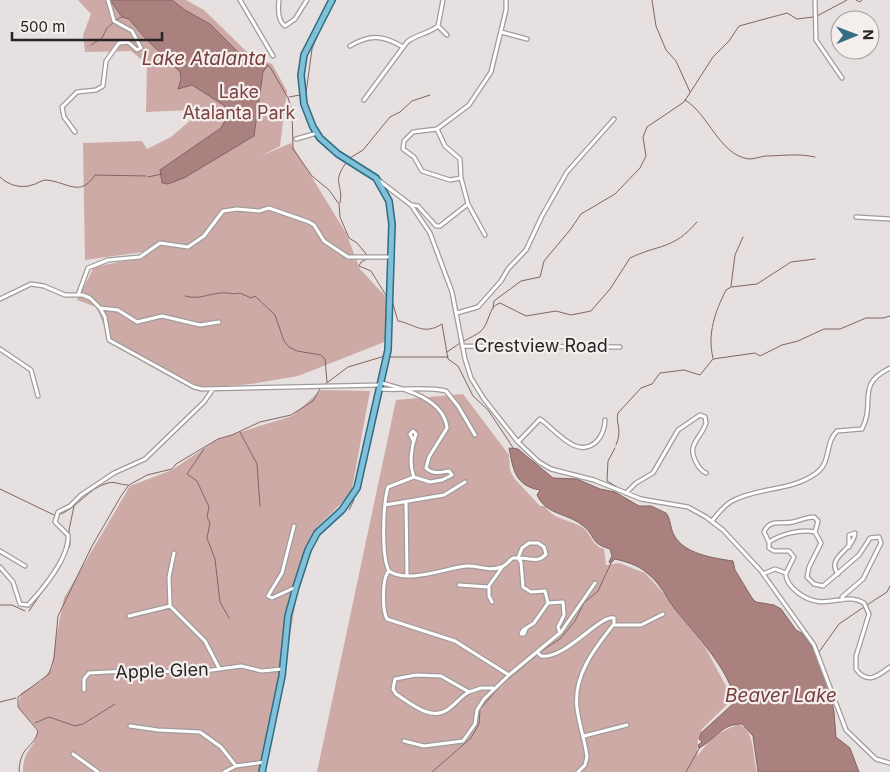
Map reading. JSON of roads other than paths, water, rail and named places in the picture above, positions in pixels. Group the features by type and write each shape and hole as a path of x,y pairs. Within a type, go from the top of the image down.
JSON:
{"main road":[{"path":"262,772 283,669 286,627 296,587 308,550 316,533 342,510 358,488 388,350 392,224 390,202 376,178 338,154 317,134 304,104 301,75 309,42 332,0"}],"street":[{"path":"75,132 64,117 62,107 77,92 96,90 103,86 106,61 119,43 128,42 137,50 141,48 132,31 114,21 108,0"},
{"path":"240,0 273,56"},
{"path":"279,0 281,22 285,26 295,19 307,0"},
{"path":"364,100 403,47 413,37 430,32 438,26 443,0"},
{"path":"461,178 450,180 422,171 414,157 403,149 404,141 413,132 437,129 463,111 473,100 491,72 501,32 506,0"},
{"path":"815,0 816,40 842,78"},
{"path":"438,26 447,35"},
{"path":"501,32 527,39"},
{"path":"350,46 362,38 376,36 393,41 403,47"},
{"path":"457,313 478,307 501,281 508,269 526,250 567,172 614,119"},
{"path":"437,129 445,146 460,159 461,178 468,204 485,235"},
{"path":"296,139 317,134"},
{"path":"376,178 411,205 430,233 442,262 457,313 462,346 475,385 518,442 539,462 551,469 594,480 641,499 688,507 712,520 733,540 763,574 814,645 846,730 876,760 890,763"},
{"path":"411,205 418,206 436,226 440,226 468,204"},
{"path":"78,295 88,268 108,260 140,257 160,244 188,247 204,236 220,214 230,209 252,212 272,209 302,218 314,225 328,245 348,257 391,257"},
{"path":"856,217 890,218"},
{"path":"0,299 31,284 44,286 65,295 78,295 90,298 100,308 105,317 109,340 194,387 213,389 323,385 395,385 431,402 443,414 446,421 444,435 429,457 426,468 436,473 450,471 452,475 442,480 430,482 414,477 388,487 384,527 386,562 389,571 395,574 407,575 440,573 468,566 488,569 504,566"},
{"path":"100,308 118,310 138,322 162,316 200,325 219,322"},
{"name":"Crestview Road","path":"462,346 620,346"},
{"path":"0,349 31,370 38,396"},
{"path":"712,520 734,500 777,490 817,473 827,461 830,440 837,431 862,429 868,410 867,390 869,384 874,377 890,368"},
{"path":"401,389 409,388 446,392 458,406 476,435"},
{"path":"0,567 13,582 20,604 28,605 54,572 66,550 68,535 56,526 57,514 114,473 144,460 204,402 213,389"},
{"path":"626,493 657,468 678,430 700,415 705,417 706,423 695,441 693,453 699,467 706,473"},
{"path":"518,442 540,419 571,444 581,447 597,441 605,420"},
{"path":"409,479 413,440"},
{"path":"411,469 414,477"},
{"path":"385,505 444,495 466,482"},
{"path":"406,502 407,575"},
{"path":"842,600 842,597 867,572 881,543 879,537 870,538 859,555 823,586 814,584 808,577 809,567 821,543 815,532 818,521 814,517 769,524 764,532 769,542 768,548 771,550 789,551 794,557 786,573 788,583 793,589 805,599 824,603 860,600 868,609 868,620 856,656 856,669 860,674 864,678 874,678 890,667"},
{"path":"294,526 284,567 269,594 270,598 296,587"},
{"path":"769,542 797,532 815,532"},
{"path":"492,602 489,596 489,586 504,566 513,558 538,560 543,558 546,550 542,544 529,543 522,548 518,558"},
{"path":"838,574 835,570 835,561 849,547"},
{"path":"0,551 25,566"},
{"path":"174,553 169,576 170,606 205,641 219,668"},
{"path":"518,558 521,562 523,588 531,592 545,591 548,603 538,618 526,629"},
{"path":"763,574 775,569 786,573"},
{"path":"389,571 386,574 384,594 384,614 387,619 454,641 509,675"},
{"path":"404,741 424,746 463,741 475,724 477,710 494,688 560,634 572,620 588,590 595,583"},
{"path":"459,585 489,586"},
{"path":"548,603 563,602 564,615 558,627 560,634"},
{"path":"129,616 170,606"},
{"path":"612,626 639,625 663,614"},
{"path":"537,652 545,657 569,647 611,617 615,621 586,663 579,682 577,703 581,732 584,736 586,761 578,772"},
{"name":"Apple Glen","path":"84,690 84,679 89,673 145,670 190,673 241,666 262,671 283,669"},
{"path":"469,692 451,681 434,676 399,676 393,684 396,694 418,708 433,713 444,711 469,692 481,688 494,688"},
{"path":"584,736 627,725"},
{"path":"130,726 158,730 200,732 221,747 236,766"},
{"path":"73,754 98,772"},
{"path":"224,772 236,766 264,762"}],"water":[{"name":"Lake Atalanta","path":"110,0 172,0 185,10 210,24 251,65 268,65 263,72 254,136 184,178 168,184 162,183 160,170 221,128 227,117 225,106 192,85 178,89 181,79 180,72 145,38 129,19 122,17"},
{"name":"Beaver Lake","path":"509,448 518,449 553,478 577,479 600,489 615,492 639,506 651,506 666,513 674,535 685,547 700,554 733,561 735,570 752,598 756,602 774,605 781,609 796,630 803,634 816,654 830,691 836,737 850,748 859,772 758,772 753,736 742,724 729,726 699,748 698,745 702,742 699,739 701,733 735,702 727,678 719,665 652,577 640,568 628,563 615,559 611,563 609,562 612,556 610,549 599,544 576,521 551,510 541,502 537,495 540,490 525,485 517,475"}],"waterway":[{"path":"328,12 336,0"},
{"path":"652,0 656,26 666,50 676,61 690,92"},
{"path":"817,16 847,0"},
{"path":"856,0 860,2 862,0"},
{"path":"493,308 494,301 521,281 540,277 544,261 581,214 615,194 640,168 646,156 643,137 647,127 684,102 713,57 729,41 739,26 787,13 797,19 813,17"},
{"path":"116,20 122,17"},
{"path":"91,45 102,38 107,28 113,23"},
{"path":"306,93 312,49 320,29"},
{"path":"267,65 288,98 292,110 293,149 312,176 329,190 339,204 340,217 349,238 357,243 367,255"},
{"path":"289,97 300,95"},
{"path":"350,158 363,150 390,117 400,112 412,101 430,95"},
{"path":"685,100 701,115 722,142 739,156 749,159 790,155 815,157"},
{"path":"340,203 339,175 346,163"},
{"path":"148,177 162,174"},
{"path":"0,177 11,184 19,186 28,186 46,180 79,187 84,186 95,175 146,176"},
{"path":"464,341 483,329 491,311 500,303 526,316 556,311 571,315 591,311 610,289 630,258 673,242 697,222"},
{"path":"731,286 735,255 743,237"},
{"path":"367,259 361,262 359,266 371,271 387,297"},
{"path":"713,358 711,349 713,323 726,290 731,287 757,284 791,262 815,259"},
{"path":"185,296 199,297 224,293 240,293 251,298 255,296 275,315 284,341 289,347 297,351 321,355 325,359 327,382"},
{"path":"392,301 398,321 424,329 430,329 442,324 448,359 458,366 473,396 488,410 514,449"},
{"path":"616,445 619,435 618,413 641,388 652,384 660,373 684,370 700,375 713,359 755,353 760,356 782,345 798,341 824,329 840,329 866,318 890,316"},
{"path":"447,352 460,343"},
{"path":"324,385 348,367 385,356"},
{"path":"389,357 448,357"},
{"path":"20,772 22,755 34,741 38,731 18,707 18,697 49,674 54,658 58,616 92,546 129,485 147,475 172,469 176,464 218,439 232,435 260,422 291,415 313,401 321,387"},
{"path":"240,432 257,464 260,506"},
{"path":"615,448 608,461 607,481 617,487"},
{"path":"204,449 187,474 197,481 209,507 207,517 210,523 207,538 215,559 220,602 229,618"},
{"path":"58,515 71,508 101,485 113,482 128,485"},
{"path":"0,489 54,515"},
{"path":"349,510 354,500"},
{"path":"59,568 70,545 69,530 74,506"},
{"path":"540,652 560,639 575,621 584,603 598,591 611,563"},
{"path":"867,605 887,592 890,586"},
{"path":"29,611 44,589"},
{"path":"0,605 12,605 25,611"},
{"path":"819,652 839,624 864,607"},
{"path":"482,707 501,685 537,655"},
{"path":"0,702 16,698"},
{"path":"35,723 49,717 75,726 83,724 115,704"},
{"path":"432,772 471,738 479,724 480,710"},
{"path":"686,772 700,747"}],"park label":[{"name":"Lake Atalanta Park","path":"239,102"}]}
